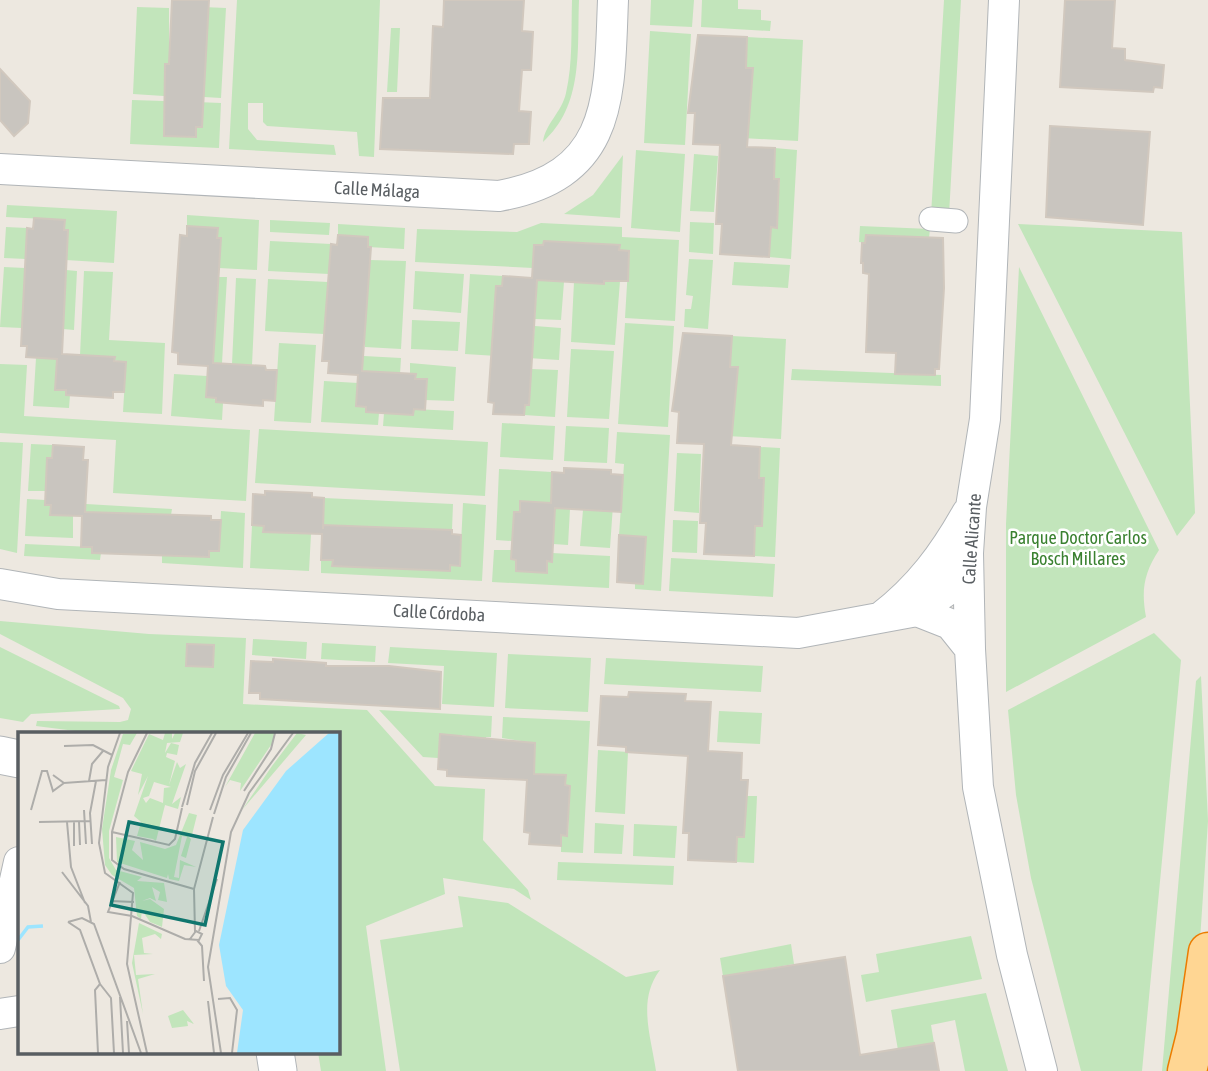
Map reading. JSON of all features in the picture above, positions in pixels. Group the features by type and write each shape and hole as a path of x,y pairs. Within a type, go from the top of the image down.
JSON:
{"highway":[{"path":"1187,1071 1196,1035 1208,952"}],"street":[{"name":"Calle Málaga","path":"0,169 499,196 525,191 549,181 571,164 595,134 609,90 613,0"},
{"name":"Calle Alicante","path":"1004,0 985,419 971,507 962,593 970,649 978,787 1012,955 1042,1071"},
{"path":"931,219 956,221"},
{"name":"Calle Córdoba","path":"0,584 58,594 798,633 877,620 917,599 971,507"},
{"path":"962,593 947,578 939,578 917,599 950,624 970,649"},
{"path":"0,755 18,759"},
{"path":"0,948 18,867"},
{"path":"0,1014 18,1011"}],"green space":[{"path":"237,0 380,0 374,157 359,156 357,132 267,126 263,122 263,103 248,103 248,129 257,140 334,145 336,155 229,149"},
{"path":"572,0 579,0 576,76 566,111 543,142 566,93 571,58"},
{"path":"651,0 694,0 692,27 650,25"},
{"path":"702,0 738,0 738,9 761,10 761,20 771,21 770,31 701,27"},
{"path":"944,0 961,0 949,215 931,215"},
{"path":"137,7 169,8 169,64 165,64 164,96 133,94"},
{"path":"203,7 226,8 221,98 204,97"},
{"path":"391,28 400,28 397,92 387,92"},
{"path":"650,31 691,34 685,145 644,143"},
{"path":"747,37 803,40 798,141 742,138 744,116 749,116 746,79 752,79 753,69 746,68"},
{"path":"132,100 164,101 164,113 195,137 196,127 202,127 203,116 197,102 221,103 219,148 130,144"},
{"path":"775,148 797,150 791,259 769,257 771,227 777,227 778,217 773,216 774,190 779,190 780,179 774,179"},
{"path":"636,150 685,154 680,232 631,228"},
{"path":"694,154 718,156 714,212 690,211"},
{"path":"623,155 620,218 564,214 593,195"},
{"path":"7,205 117,211 114,263 66,260 64,220 6,217"},
{"path":"187,215 259,220 257,270 219,268 221,238 217,238 218,228 187,226"},
{"path":"270,220 330,223 329,235 270,232"},
{"path":"690,222 714,223 713,254 689,252"},
{"path":"541,223 622,227 622,237 679,240 675,321 625,318 629,251 619,250 619,245 593,249 593,243 569,242 568,248 556,247 556,241 544,241 543,245 534,245 533,268 415,262 417,229 517,232"},
{"path":"338,224 405,228 404,249 368,247 368,237 338,235"},
{"path":"1018,224 1182,232 1195,513 1177,536"},
{"path":"860,226 930,229 929,238 866,235 865,243 859,242"},
{"path":"6,227 27,228 26,259 4,258"},
{"path":"270,241 331,244 329,274 268,271"},
{"path":"689,259 713,260 708,329 684,327 685,309 691,309 693,296 686,295"},
{"path":"370,260 406,261 401,349 365,347 363,293 368,293"},
{"path":"734,262 790,265 788,288 732,285"},
{"path":"4,267 25,268 22,328 0,327"},
{"name":"Parque Doctor Carlos Bosch Millares","path":"1019,267 1159,550 1145,582 1146,617 1006,692 1006,524"},
{"path":"66,270 77,271 74,330 63,329"},
{"path":"84,271 113,272 109,340 165,343 162,414 123,412 126,362 80,355"},
{"path":"415,271 464,274 461,313 413,309"},
{"path":"470,274 503,276 502,286 496,286 493,332 497,356 465,354"},
{"path":"219,277 227,277 222,363 219,363 218,367 209,366 213,284 218,285"},
{"path":"236,278 256,279 252,365 232,364"},
{"path":"532,278 564,282 561,320 535,319 537,288"},
{"path":"268,279 328,282 324,334 265,331"},
{"path":"604,280 620,281 615,345 571,342 574,282 604,283"},
{"path":"412,320 460,322 458,351 411,349"},
{"path":"625,323 674,326 668,427 618,424"},
{"path":"535,326 561,328 559,360 528,358 529,334 534,335"},
{"path":"732,336 786,339 781,439 727,436 728,415 734,415 738,367 730,367"},
{"path":"279,343 316,345 311,423 274,421"},
{"path":"571,349 614,351 609,419 567,417"},
{"path":"364,356 401,358 400,374 358,375"},
{"path":"36,358 57,359 56,390 66,390 66,395 70,395 69,408 33,406"},
{"path":"410,363 456,367 454,401 425,400 427,379 415,379 415,375 410,374"},
{"path":"0,364 27,365 24,416 250,430 246,501 113,493 116,440 0,433"},
{"path":"531,369 558,370 555,417 524,415 525,405 529,405"},
{"path":"792,369 941,375 941,386 791,380"},
{"path":"174,374 207,376 216,403 223,403 222,420 171,416"},
{"path":"324,381 358,383 366,412 379,413 378,425 321,422"},
{"path":"414,409 454,411 453,430 383,426 384,413 412,415"},
{"path":"502,423 555,426 553,460 500,457"},
{"path":"566,426 609,428 607,463 564,461"},
{"path":"259,429 488,442 485,496 255,483"},
{"path":"617,432 670,435 661,591 635,589 635,584 643,584 646,538 619,535 624,464 615,463"},
{"path":"0,442 23,443 17,553 0,549"},
{"path":"31,444 53,445 46,491 28,491"},
{"path":"760,447 780,448 775,557 754,556 755,526 762,526 764,478 759,478"},
{"path":"677,453 701,454 699,513 674,511"},
{"path":"499,469 552,472 551,502 562,503 563,509 570,509 568,545 553,544 555,515 550,503 520,501 520,512 514,513 512,541 496,540"},
{"path":"324,498 453,504 452,530 323,529"},
{"path":"27,499 45,500 46,505 51,505 51,515 73,516 73,538 25,536"},
{"path":"463,503 486,505 482,581 321,573 321,560 333,560 333,566 450,571 450,565 460,565"},
{"path":"86,504 172,509 171,515 164,514 164,519 94,512 93,517 82,516 82,506"},
{"path":"613,505 610,548 580,546 583,510"},
{"path":"221,511 245,513 243,568 162,563 162,555 209,557 209,551 219,551"},
{"path":"673,520 698,521 697,553 672,552"},
{"path":"252,525 264,526 264,532 311,534 309,571 250,568"},
{"path":"25,544 92,547 92,553 101,553 100,560 24,556"},
{"path":"494,550 512,550 517,560 517,571 547,573 547,561 552,561 552,553 610,556 609,588 492,582"},
{"path":"671,558 775,564 773,597 669,591"},
{"path":"0,621 149,634 246,638 243,704 367,710 435,786 485,789 483,840 528,890 531,900 514,889 443,878 445,894 366,926 386,1071 321,1071 318,1054 340,1054 340,732 83,732 36,726 37,721 120,722 128,720 131,709 123,698 0,634"},
{"path":"1154,633 1181,660 1142,1071 1081,1071 1031,878 1016,795 1008,710"},
{"path":"253,639 307,642 306,659 252,655"},
{"path":"322,643 376,646 375,662 321,659"},
{"path":"0,647 119,706 120,709 31,714 23,722 0,718"},
{"path":"390,647 497,653 494,707 442,704 444,666 388,663"},
{"path":"508,654 591,658 588,712 505,708"},
{"path":"606,658 763,666 761,692 604,684"},
{"path":"1201,676 1208,821 1200,940 1178,1071 1162,1071 1196,681"},
{"path":"379,710 492,716 491,737 486,737 486,740 462,735 461,739 440,737 438,758 423,757"},
{"path":"719,711 762,713 760,744 717,742"},
{"path":"503,717 590,721 583,853 561,852 561,835 568,835 570,787 565,785 565,775 534,774 535,743 502,738"},
{"path":"598,750 628,752 625,814 595,812"},
{"path":"741,796 757,796 754,863 736,862 737,837 744,837 745,821 740,821"},
{"path":"595,823 624,825 622,854 594,853"},
{"path":"634,824 677,826 675,858 633,856"},
{"path":"558,862 674,866 673,885 557,880"},
{"path":"458,896 508,903 626,977 660,970 653,982 647,1006 656,1071 400,1071 380,940 463,927"},
{"path":"971,936 982,979 866,1002 861,975 879,972 876,954"},
{"path":"791,944 794,964 723,976 720,958"},
{"path":"986,993 1008,1071 965,1071 955,1020 931,1025 934,1043 898,1050 891,1010"}],"building":[{"path":"172,0 209,0 202,127 196,127 196,137 164,136 165,64 169,64"},
{"path":"444,0 524,0 522,31 533,32 531,70 522,70 519,111 531,112 529,144 514,144 513,154 380,149 383,98 430,98 433,26 443,27"},
{"path":"1065,0 1115,0 1112,48 1125,49 1125,60 1164,65 1162,88 1154,87 1153,92 1060,87"},
{"path":"698,35 747,37 746,68 753,68 747,147 775,148 774,179 779,179 777,228 771,227 769,257 720,254 722,224 716,224 720,145 693,144 695,113 688,113"},
{"path":"0,69 30,101 28,123 14,136 0,120"},
{"path":"1050,126 1150,132 1143,225 1046,217"},
{"path":"34,218 65,220 64,230 68,230 62,354 115,357 114,361 126,362 124,392 113,392 113,398 66,395 66,390 55,390 57,359 26,357 27,346 21,346 27,228 33,229"},
{"path":"187,226 218,228 217,238 221,238 213,363 265,366 266,370 277,370 275,401 263,400 263,406 216,402 216,398 206,397 208,366 178,364 178,353 172,352 180,235 187,236"},
{"path":"338,235 368,237 368,247 371,247 362,371 416,374 415,379 427,379 425,410 414,409 413,415 366,412 366,407 356,406 358,375 328,373 329,361 322,361 331,244 337,245"},
{"path":"866,235 943,238 944,288 939,369 935,369 935,375 895,374 896,353 866,352 869,274 863,273 861,263 862,243 865,243"},
{"path":"544,241 620,245 619,250 629,251 628,281 604,281 604,284 537,280 529,405 525,405 524,415 493,414 494,403 488,402 496,286 502,286 503,276 532,278 534,245 543,245"},
{"path":"683,333 732,336 730,367 738,367 731,445 760,447 759,478 764,478 762,526 755,526 754,556 704,554 706,523 700,523 704,444 677,443 679,412 672,411"},
{"path":"53,445 84,447 83,460 88,460 85,512 211,516 211,520 221,520 219,551 209,551 209,557 92,553 92,547 81,547 82,516 50,515 51,505 45,505 47,458 52,458"},
{"path":"564,468 611,470 611,474 623,475 621,512 555,508 552,562 547,561 547,573 516,571 516,560 511,559 514,512 520,512 520,501 551,503 552,472 564,473"},
{"path":"265,491 312,493 312,497 324,498 323,525 452,530 452,534 461,535 460,566 450,565 450,571 332,566 333,560 321,560 322,534 263,532 264,526 252,525 253,494 265,495"},
{"path":"619,535 646,537 643,584 617,582"},
{"path":"187,644 214,645 213,667 186,666"},
{"path":"273,659 326,663 326,666 389,666 441,672 440,709 260,699 260,693 249,693 251,661 273,662"},
{"path":"629,692 686,694 685,701 711,702 708,751 742,753 741,780 748,780 744,837 737,837 736,862 688,860 689,833 683,833 688,756 626,752 626,747 598,745 601,696 628,697"},
{"path":"440,734 535,743 534,774 566,775 565,785 570,786 567,836 561,835 561,846 529,844 530,833 524,832 527,780 447,776 447,770 438,769"},
{"path":"845,957 860,1055 934,1043 939,1071 738,1071 723,976"}]}
